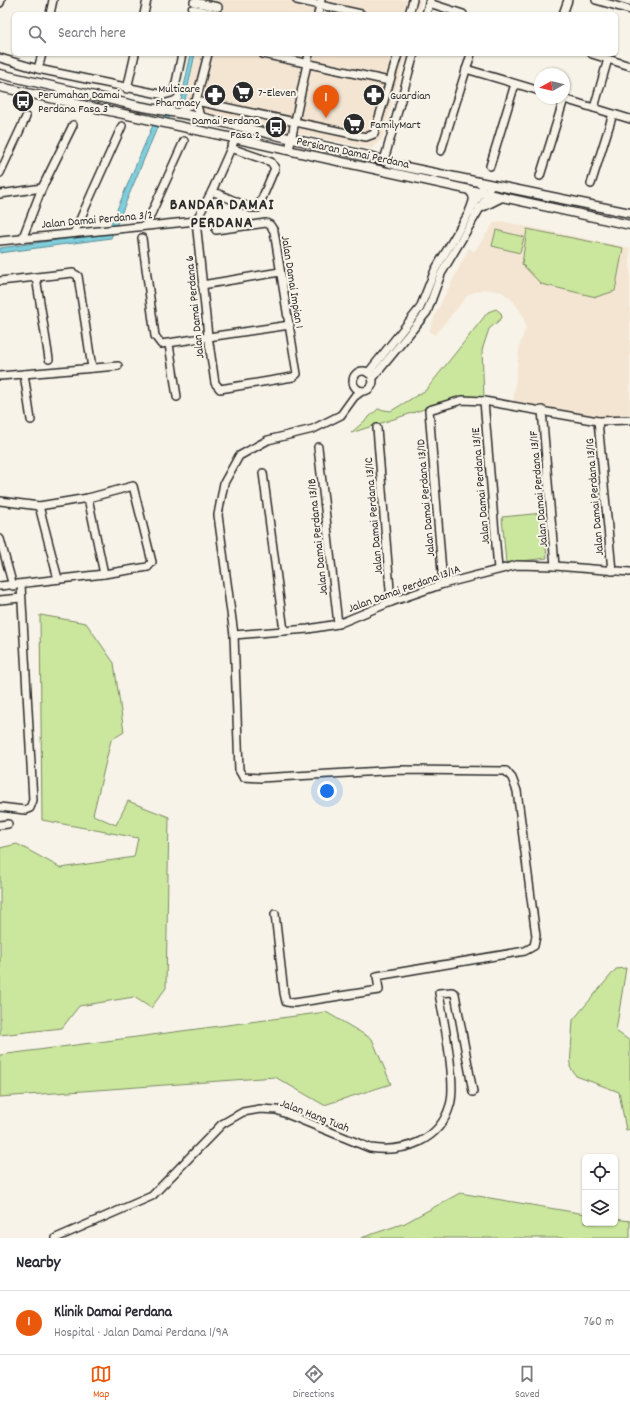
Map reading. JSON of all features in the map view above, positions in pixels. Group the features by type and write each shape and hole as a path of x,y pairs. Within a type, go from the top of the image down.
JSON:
{"main road":[{"name":"Persiaran Damai Perdana","path":"0,74 138,106 200,117 373,157 396,165 630,213"},
{"name":"Persiaran Damai Perdana","path":"0,88 630,225"},
{"name":"Persiaran Damai Perdana","path":"373,157 385,157 485,179 499,187"},
{"path":"469,190 474,194 470,211"},
{"path":"480,208 503,197"}],"street":[{"path":"50,12 53,0"},
{"path":"144,12 147,0"},
{"path":"297,0 320,2 354,12"},
{"path":"410,12 414,0"},
{"path":"564,12 568,0"},
{"path":"596,0 617,3 630,10"},
{"path":"318,12 320,2"},
{"path":"427,12 430,2 458,12"},
{"path":"197,7 217,9"},
{"path":"38,69 41,56"},
{"path":"127,89 135,56"},
{"path":"0,58 38,69 127,89 164,95 171,93 175,87 182,56"},
{"path":"200,117 196,101 207,56"},
{"path":"272,56 389,81"},
{"path":"289,150 309,56"},
{"path":"178,113 196,101 366,137 374,134 397,56"},
{"path":"385,157 413,56"},
{"path":"441,151 470,56"},
{"path":"598,56 630,66"},
{"path":"594,108 608,59"},
{"path":"466,69 534,89"},
{"path":"490,166 515,84"},
{"path":"570,100 630,119"},
{"path":"540,176 560,104"},
{"path":"591,184 613,114"},
{"path":"0,174 26,116"},
{"path":"23,237 42,188 73,125"},
{"path":"74,233 122,126"},
{"path":"196,221 212,191 235,139"},
{"path":"146,225 184,141"},
{"path":"212,191 250,208 258,208 275,168 271,162 231,148"},
{"path":"370,376 427,312 441,274 480,208 486,184"},
{"path":"0,194 42,188"},
{"path":"275,914 284,993 286,1002 294,1003 379,990 377,976 525,951 534,946 536,936 517,791 512,778 506,771 400,770 260,778 243,777 239,770 238,759 234,635 218,515 224,483 239,456 268,440 313,430 341,415 354,397 369,388 370,376 420,308 434,270 470,211 484,193"},
{"name":"Jalan Damai Perdana 3/2","path":"0,241 23,237 196,221"},
{"name":"Jalan Damai Perdana 6","path":"196,221 208,336 215,383 220,389"},
{"name":"Jalan Damai Impian 1","path":"216,230 266,223 274,230 298,374 293,377 220,389"},
{"path":"142,238 155,336 165,344 177,397"},
{"path":"202,285 280,272"},
{"path":"0,281 73,273 78,276 92,368"},
{"path":"36,277 49,359"},
{"path":"165,344 208,336 290,325"},
{"path":"0,376 118,366"},
{"path":"354,397 355,386 353,380 357,373 362,371 370,376"},
{"path":"24,374 31,420"},
{"path":"355,386 362,391"},
{"name":"Jalan Damai Perdana 13/1D","path":"443,584 429,410 462,400 484,401"},
{"path":"484,401 598,421 630,420"},
{"name":"Jalan Damai Perdana 13/1E","path":"484,401 498,569"},
{"name":"Jalan Damai Perdana 13/1F","path":"542,410 556,566"},
{"name":"Jalan Damai Perdana 13/1G","path":"598,421 612,571"},
{"name":"Jalan Damai Perdana 13/1C","path":"377,428 391,602"},
{"name":"Jalan Damai Perdana 13/1B","path":"318,447 338,624"},
{"path":"263,473 284,631"},
{"path":"0,501 39,506 88,498 133,486 151,558 150,565 104,574 21,585 0,586"},
{"path":"88,498 104,574"},
{"path":"39,506 58,579"},
{"path":"0,538 12,586"},
{"name":"Jalan Damai Perdana 13/1A","path":"234,635 284,631 338,624 391,602 443,584 517,565 556,566 630,572"},
{"path":"0,807 24,810 30,808 32,805 21,585"},
{"path":"0,600 21,598"},
{"name":"Jalan Hang Tuah","path":"56,1238 152,1196 222,1124 243,1112 260,1109 277,1110 370,1148 383,1150 403,1148 418,1144 434,1133 450,1105 452,1088 439,993 452,992 455,994 472,1092"}],"shaded area":[{"path":"207,0 421,0 418,12 204,12"},
{"path":"196,56 405,56 382,139 371,149 204,112 186,100"},
{"path":"501,221 630,248 630,418 602,419 513,402 520,344 526,328 523,315 513,301 502,292 484,289 469,294 435,335 429,331 437,311 469,248 474,252 494,223"}],"green space":[{"path":"527,229 623,248 615,291 596,297 541,284 522,264"},
{"path":"496,230 524,237 520,253 492,246"},
{"path":"496,309 501,313 502,318 489,329 482,350 484,397 464,396 351,433 378,409 391,411 426,390 488,312"},
{"path":"543,513 547,558 506,563 502,517"},
{"path":"40,615 86,623 114,663 124,732 111,740 93,815 116,825 128,801 169,817 166,988 151,1008 134,997 79,1006 62,1028 0,1035 0,848 17,844 61,868 134,857 138,838 42,820"},
{"path":"626,968 616,1031 630,1041 630,1129 626,1130 619,1092 576,1076 570,1067 573,1020 616,969"},
{"path":"326,1012 372,1039 391,1084 324,1105 275,1077 0,1097 0,1055"},
{"path":"460,1193 582,1213 582,1226 618,1226 618,1219 630,1221 630,1238 361,1238 405,1223"}],"water":[{"path":"191,56 195,56 184,105 157,128 111,238 0,253 0,248 107,233 152,127 181,100"}],"place":[{"name":"7-Eleven","path":"243,92"},
{"name":"Multicare Pharmacy","path":"215,95"},
{"name":"Guardian","path":"374,95"},
{"name":"Perumahan Damai Perdana Fasa 3","path":"23,101"},
{"name":"Klinik Damai Perdana","path":"326,118"},
{"name":"FamilyMart","path":"354,124"},
{"name":"Damai Perdana Fasa 2","path":"276,127"}],"district":[{"name":"BANDAR DAMAI PERDANA","path":"222,212"}]}
